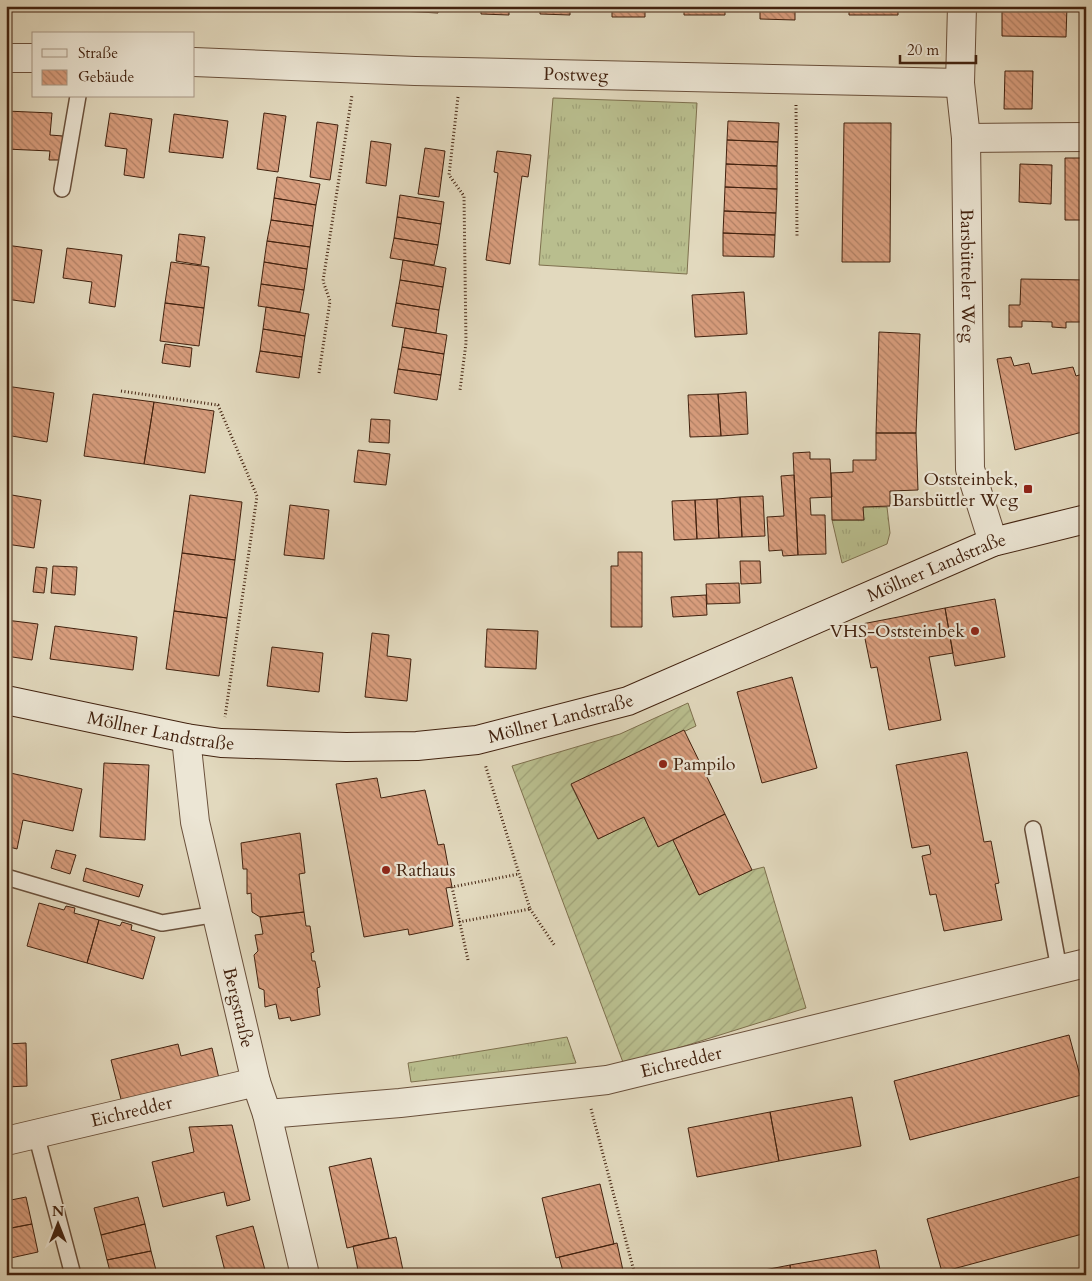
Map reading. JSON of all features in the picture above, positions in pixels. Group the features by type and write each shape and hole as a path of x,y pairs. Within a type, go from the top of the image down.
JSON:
{"street":[{"name":"Barsbütteler Weg","path":"962,6 960,83 966,138 970,469 993,542"},
{"path":"6,58 32,58"},
{"name":"Postweg","path":"195,62 461,72 960,83"},
{"path":"966,138 1086,137"},
{"name":"Möllner Landstraße","path":"6,700 186,738 221,743 346,747 417,746 477,740 628,701 993,542 1086,519"},
{"name":"Bergstraße","path":"186,738 196,822 256,1082 267,1114 305,1275"},
{"name":"Eichredder","path":"267,1114 400,1103 607,1080 1086,963"},
{"name":"Eichredder","path":"6,1141 256,1082"}],"lane":[{"path":"62,189 78,98"},
{"path":"1034,829 1059,969"},
{"path":"6,877 162,923 217,914"},
{"path":"36,1134 73,1275"}],"path":[{"path":"319,373 330,301 323,281 356,68"},
{"path":"460,390 466,343 464,196 450,175 461,72"},
{"path":"796,80 797,236"},
{"path":"120,391 218,405 257,496 221,743"},
{"path":"477,740 530,909 555,946"},
{"path":"468,960 452,887 519,874"},
{"path":"459,922 530,909"},
{"path":"584,1083 635,1275"}],"green space":[{"path":"553,98 697,103 687,274 539,265"},
{"path":"863,507 887,507 890,533 887,544 842,563 832,520 863,520"},
{"path":"688,703 696,726 571,785 598,839 644,817 658,846 673,840 699,895 752,870 764,867 806,1008 624,1065 512,766 620,734"},
{"path":"567,1037 576,1063 411,1082 408,1063"}],"building":[{"path":"224,6 224,8 179,7"},
{"path":"273,6 303,6 303,9 273,8"},
{"path":"401,6 438,6 438,13 401,11"},
{"path":"481,6 509,6 509,15 481,14"},
{"path":"540,6 570,6 570,15 540,14"},
{"path":"612,6 645,6 645,17 612,17"},
{"path":"684,6 725,6 725,15 684,15"},
{"path":"760,6 802,6 802,9 795,9 795,20 760,19"},
{"path":"849,6 898,6 898,15 849,15"},
{"path":"1002,6 1067,6 1066,37 1002,36"},
{"path":"1005,71 1033,71 1032,109 1004,109"},
{"path":"6,111 52,113 50,135 63,136 62,160 49,160 50,151 6,149"},
{"path":"110,113 152,119 144,178 124,175 127,149 105,146"},
{"path":"264,113 286,116 278,172 257,169"},
{"path":"174,114 228,121 223,158 169,152"},
{"path":"728,121 779,123 778,142 727,140"},
{"path":"317,122 338,125 330,180 310,177"},
{"path":"844,123 891,123 890,262 842,262"},
{"path":"727,140 778,142 777,166 726,164"},
{"path":"371,141 391,144 386,186 366,183"},
{"path":"425,148 445,151 439,197 418,194"},
{"path":"497,151 531,155 528,177 522,176 510,264 486,260 498,173 494,172"},
{"path":"1065,158 1086,158 1086,220 1065,220"},
{"path":"726,164 777,166 777,189 725,187"},
{"path":"1020,164 1052,165 1051,204 1019,202"},
{"path":"277,177 320,184 316,205 274,198"},
{"path":"725,187 777,189 776,213 724,211"},
{"path":"400,195 444,202 441,224 397,217"},
{"path":"274,198 316,205 313,226 271,220"},
{"path":"724,211 776,213 775,235 723,233"},
{"path":"397,217 441,224 438,245 394,238"},
{"path":"271,220 313,226 310,247 267,241"},
{"path":"723,233 775,235 774,257 723,256"},
{"path":"179,234 205,237 201,265 176,261"},
{"path":"394,238 438,245 434,265 390,258"},
{"path":"267,241 310,247 307,269 264,262"},
{"path":"6,245 42,250 34,303 6,299"},
{"path":"67,248 122,255 115,307 89,303 92,282 63,278"},
{"path":"403,260 446,268 443,287 400,280"},
{"path":"171,262 209,267 204,308 165,303"},
{"path":"264,262 307,269 304,290 261,284"},
{"path":"1021,279 1086,280 1086,322 1066,322 1066,328 1052,327 1052,322 1022,321 1022,327 1009,327 1009,305 1020,305"},
{"path":"400,280 443,287 439,310 396,303"},
{"path":"261,284 304,290 300,312 258,306"},
{"path":"744,292 747,334 695,337 692,295"},
{"path":"165,303 204,308 199,346 160,341"},
{"path":"396,303 439,310 436,333 392,326"},
{"path":"266,307 309,314 305,336 263,329"},
{"path":"405,328 447,335 444,354 402,347"},
{"path":"263,329 305,336 302,357 260,351"},
{"path":"879,332 920,334 916,433 876,433"},
{"path":"165,344 192,348 190,367 162,363"},
{"path":"402,347 444,354 441,375 398,369"},
{"path":"260,351 302,357 299,378 256,372"},
{"path":"1011,357 1014,366 1029,363 1032,374 1073,367 1076,376 1086,373 1086,431 1015,450 997,359"},
{"path":"398,369 441,375 437,400 394,393"},
{"path":"6,386 54,393 47,442 6,435"},
{"path":"746,392 748,434 721,436 718,394"},
{"path":"93,394 154,402 144,464 84,456"},
{"path":"718,394 721,436 690,437 688,395"},
{"path":"154,402 214,411 205,473 144,464"},
{"path":"371,419 390,420 389,443 369,442"},
{"path":"876,433 916,433 918,490 890,491 890,506 863,507 864,520 832,520 831,473 853,472 853,460 876,460"},
{"path":"358,450 390,454 386,485 354,482"},
{"path":"810,452 810,459 830,459 832,497 810,498 811,515 825,515 826,554 798,555 793,453"},
{"path":"794,475 798,555 783,556 782,550 769,551 767,517 784,516 781,476"},
{"path":"6,494 41,500 34,548 6,544"},
{"path":"190,495 242,502 235,560 182,553"},
{"path":"763,496 765,536 742,537 740,497"},
{"path":"740,497 742,537 719,538 717,499"},
{"path":"717,499 719,538 697,539 695,500"},
{"path":"695,500 697,539 674,540 672,501"},
{"path":"290,505 329,510 324,559 284,555"},
{"path":"618,552 642,552 642,627 611,627 611,566 618,566"},
{"path":"182,553 235,560 227,618 174,611"},
{"path":"740,561 760,561 761,583 741,584"},
{"path":"53,566 77,567 75,595 51,593"},
{"path":"36,567 47,568 44,593 33,592"},
{"path":"739,583 740,603 707,604 706,584"},
{"path":"706,595 707,615 673,617 671,597"},
{"path":"995,599 1005,657 955,666 945,608"},
{"path":"945,608 953,653 929,657 941,720 889,730 877,667 871,668 862,624"},
{"path":"174,611 227,618 219,676 166,669"},
{"path":"6,620 38,624 32,660 6,656"},
{"path":"55,626 137,637 133,670 50,659"},
{"path":"487,629 538,631 536,669 485,667"},
{"path":"372,633 389,635 387,656 411,659 407,701 365,697"},
{"path":"272,647 323,653 319,692 267,686"},
{"path":"792,677 817,768 762,783 737,692"},
{"path":"684,730 725,814 658,847 644,817 598,839 571,784"},
{"path":"967,752 984,842 991,841 999,883 995,884 1002,920 944,931 936,894 930,895 922,856 931,854 929,845 912,848 896,765"},
{"path":"104,763 149,765 145,840 100,837"},
{"path":"6,772 82,789 73,831 23,820 17,849 6,846"},
{"path":"377,778 381,798 425,790 438,845 444,844 452,887 446,888 453,926 409,935 408,929 364,937 336,784"},
{"path":"725,814 752,870 699,895 673,840"},
{"path":"300,833 305,873 299,874 304,912 260,917 252,912 251,893 247,894 247,869 243,869 241,843"},
{"path":"56,850 76,855 70,874 51,868"},
{"path":"86,868 143,885 139,897 83,881"},
{"path":"39,903 64,910 66,906 75,908 74,913 99,920 87,963 27,946"},
{"path":"304,912 306,926 310,926 314,952 311,953 312,961 315,961 320,987 317,988 320,1015 291,1021 290,1017 279,1019 276,1004 265,1007 264,990 259,988 254,955 258,951 255,935 263,934 260,917"},
{"path":"99,920 120,926 122,922 132,925 131,930 155,937 143,979 87,963"},
{"path":"1069,1035 1085,1094 910,1140 894,1081"},
{"path":"26,1043 27,1086 6,1087 6,1044"},
{"path":"178,1044 181,1056 212,1048 220,1083 122,1103 111,1060"},
{"path":"852,1097 861,1146 779,1161 770,1112"},
{"path":"770,1112 779,1161 697,1177 688,1128"},
{"path":"232,1125 250,1200 227,1206 224,1192 163,1207 152,1162 194,1152 189,1127"},
{"path":"371,1158 389,1238 347,1248 329,1167"},
{"path":"1086,1175 1086,1233 942,1272 927,1219"},
{"path":"600,1184 614,1244 556,1258 542,1198"},
{"path":"26,1197 32,1224 6,1229 6,1201"},
{"path":"138,1197 145,1224 101,1235 94,1208"},
{"path":"32,1224 38,1252 6,1259 6,1229"},
{"path":"145,1224 151,1251 107,1260 101,1235"},
{"path":"253,1226 265,1270 246,1275 226,1275 216,1236"},
{"path":"396,1237 404,1275 359,1275 353,1246"},
{"path":"617,1243 624,1275 564,1275 559,1257"},
{"path":"876,1250 881,1275 791,1275 790,1265"},
{"path":"151,1251 157,1274 111,1275 107,1260"},
{"path":"790,1265 791,1275 739,1275"},
{"path":"46,1270 47,1275 27,1275"}],"place":[{"name":"Oststeinbek, Barsbüttler Weg","path":"1028,489"},
{"name":"VHS-Oststeinbek","path":"975,631"},
{"name":"Pampilo","path":"663,764"},
{"name":"Rathaus","path":"386,870"}]}
